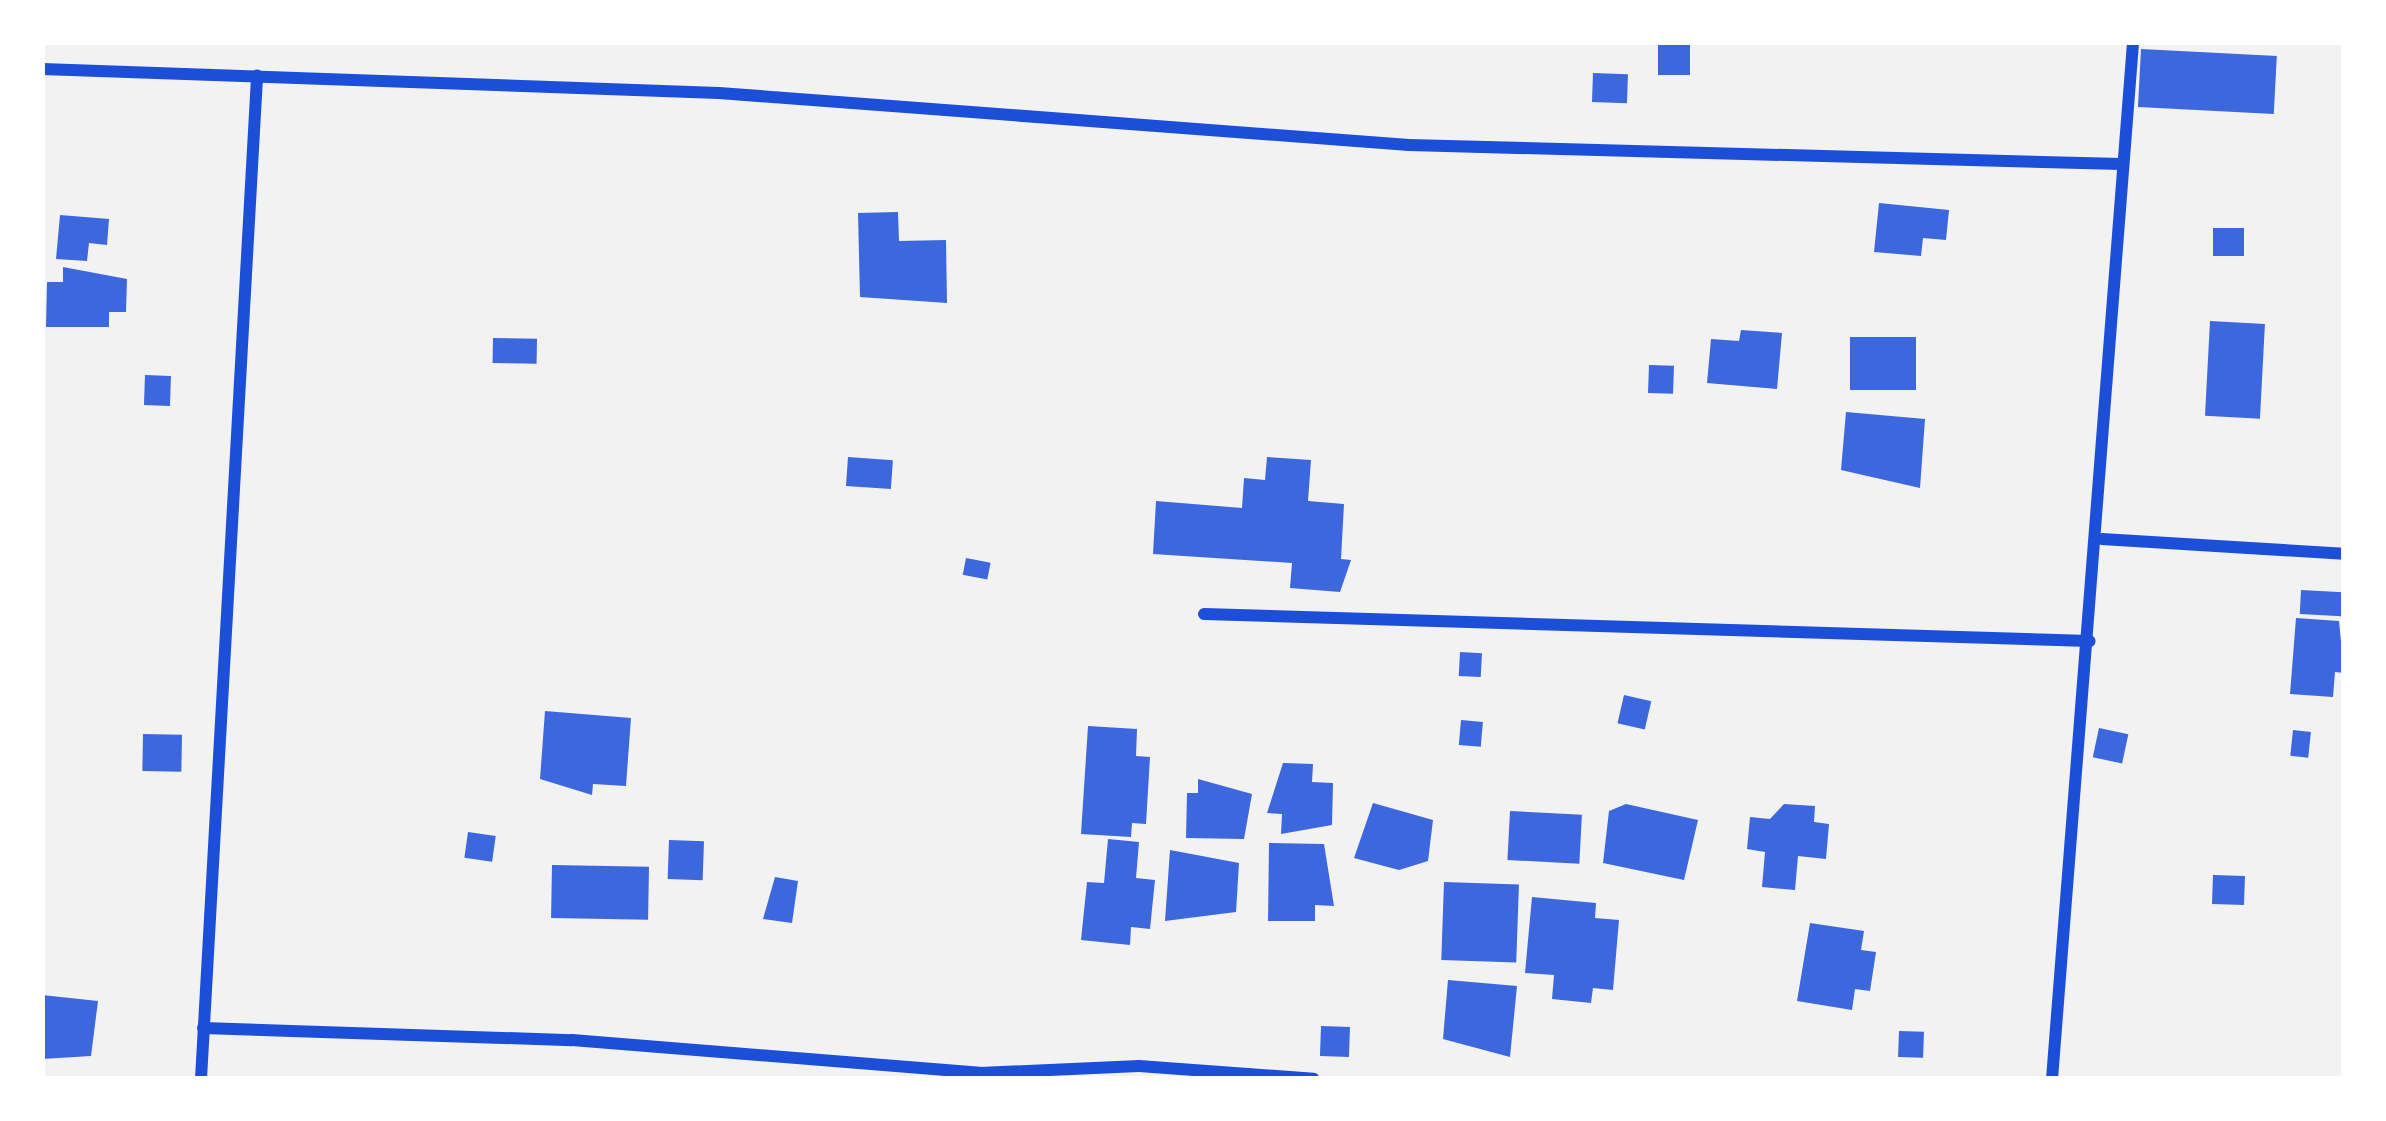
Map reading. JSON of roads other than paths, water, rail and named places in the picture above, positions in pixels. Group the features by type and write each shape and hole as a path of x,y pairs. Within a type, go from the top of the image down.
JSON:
{"street":[{"path":"2052,1079 2102,539 2133,42"},
{"path":"42,69 719,93 1409,145 2122,164"},
{"path":"201,1079 257,76"},
{"path":"2102,539 2344,554"},
{"path":"1204,614 2090,640"},
{"path":"202,1028 659,1045 980,1073 1137,1072 1314,1079"}]}
